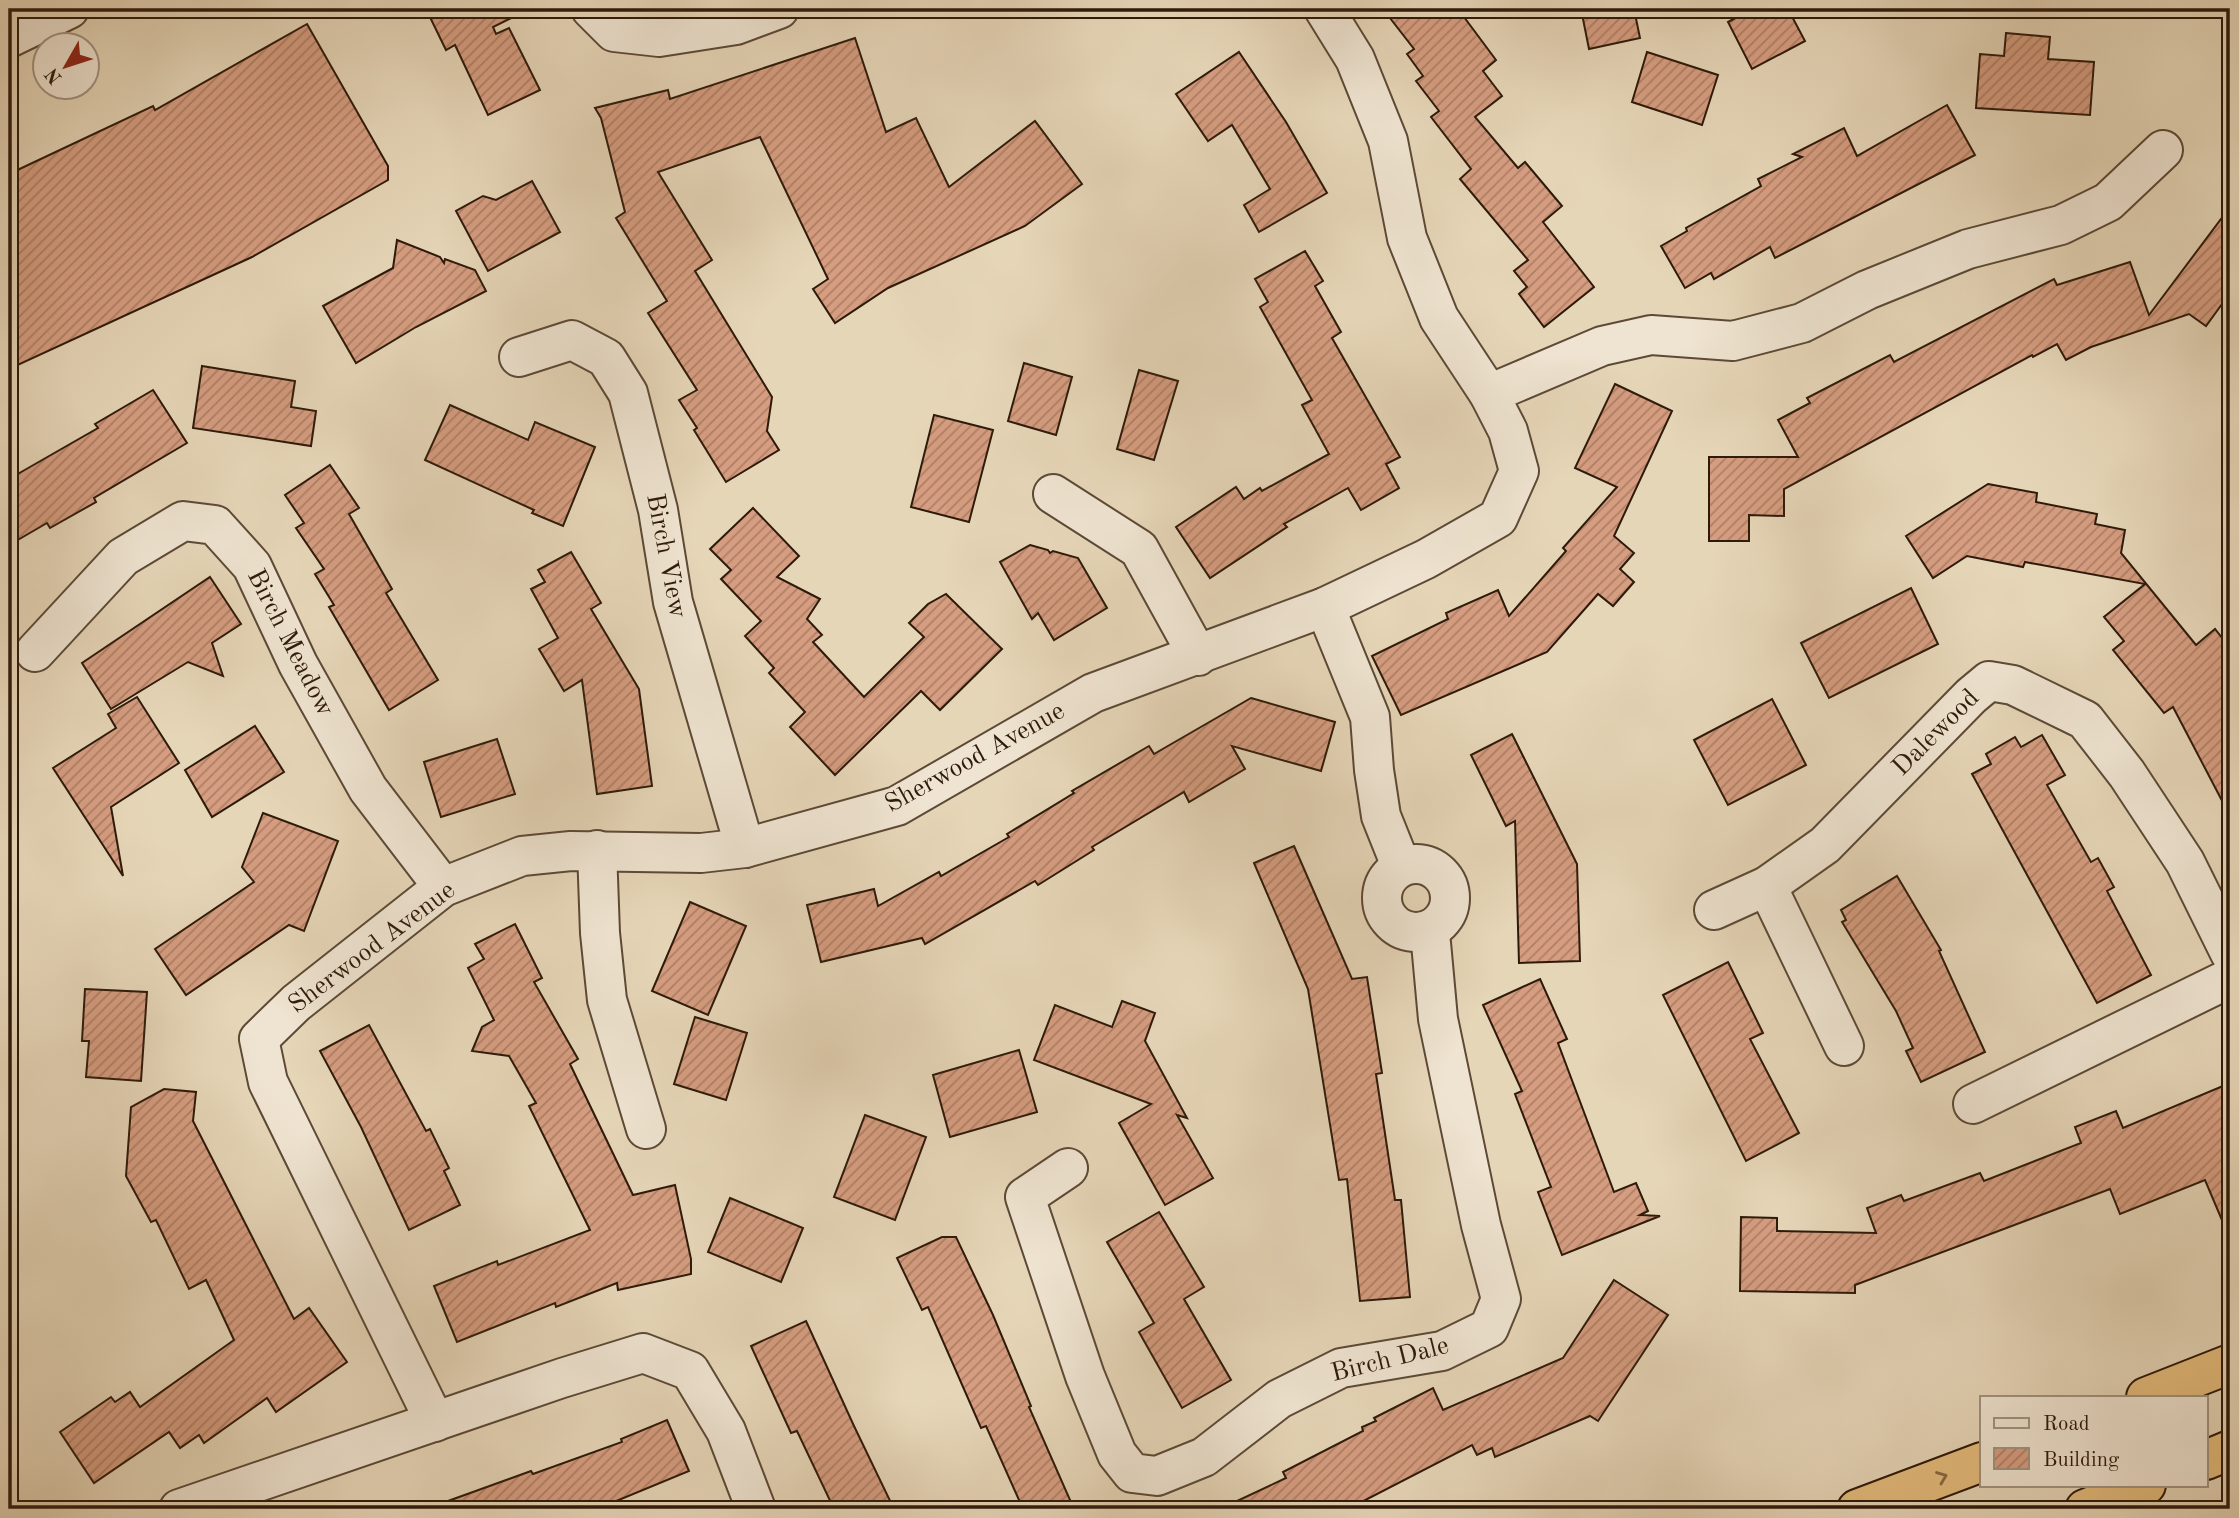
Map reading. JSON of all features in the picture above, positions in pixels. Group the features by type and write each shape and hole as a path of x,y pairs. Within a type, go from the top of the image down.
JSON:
{"highway":[{"path":"2149,1396 2230,1364"},
{"path":"2208,1459 2230,1450"},
{"path":"1857,1509 1980,1463"},
{"path":"2085,1509 2143,1486"}],"street":[{"path":"9,38 69,9"},
{"path":"591,9 614,32 659,37 736,25 779,9"},
{"name":"Sherwood Avenue","path":"435,1422 268,1082 259,1039 296,1003 443,887 522,856 597,850 701,853 745,848 897,806 1093,693 1325,607 1426,559 1497,518 1519,471 1508,431 1489,394 1439,318 1408,238 1388,141 1355,59 1324,9"},
{"path":"1489,394 1602,346 1651,335 1733,341 1802,323 1867,290 1968,249 2061,225 2108,202 2163,150"},
{"name":"Birch View","path":"519,357 572,340 606,358 628,393 659,510 673,602 745,848"},
{"path":"1054,494 1139,549 1198,656"},
{"name":"Birch Meadow","path":"35,652 122,557 183,521 215,525 252,566 298,664 368,789 443,887"},
{"name":"Birch Dale","path":"1068,1168 1025,1197 1085,1376 1117,1454 1132,1473 1157,1476 1204,1457 1279,1399 1340,1368 1442,1351 1489,1328 1501,1299 1481,1225 1441,1032 1431,943 1426,931 1440,922 1448,909 1450,893 1444,878 1432,868 1417,863 1401,866 1381,816 1370,717 1325,607"},
{"name":"Dalewood","path":"1714,910 1766,886 1825,845 1971,696 1989,681 2013,685 2085,720 2127,774 2185,862 2230,953"},
{"path":"597,850 600,933 607,1000 646,1129"},
{"path":"1766,886 1844,1046"},
{"path":"1973,1104 2230,978"},
{"path":"183,1508 562,1378 643,1353 690,1371 726,1432 756,1509"}],"building":[{"path":"426,9 530,9 493,27 496,34 509,28 540,90 488,115 455,45 446,50"},
{"path":"1383,9 1458,9 1496,60 1483,71 1502,96 1475,117 1518,168 1525,162 1562,206 1543,222 1594,287 1544,327 1519,294 1527,287 1514,271 1528,260 1460,179 1471,169 1431,117 1439,111 1416,81 1423,76 1407,54 1414,49"},
{"path":"1581,9 1634,9 1640,38 1589,49"},
{"path":"1752,9 1788,9 1805,41 1752,69 1728,22"},
{"path":"307,24 388,166 388,180 252,257 9,369 9,174 153,106 155,110"},
{"path":"2006,33 2050,37 2048,59 2094,62 2090,115 1976,108 1980,54 2004,56"},
{"path":"855,38 886,132 916,118 949,187 1035,121 1082,184 1025,226 888,288 835,323 813,289 828,279 760,137 658,172 712,260 695,271 772,397 767,431 779,450 726,482 679,400 697,390 648,313 667,301 616,218 625,212 601,118 595,108 668,90 670,99"},
{"path":"1239,52 1286,122 1327,193 1259,232 1244,205 1270,189 1232,125 1208,141 1176,94"},
{"path":"1647,52 1718,75 1702,125 1632,102"},
{"path":"1947,105 1975,155 1775,258 1770,247 1714,279 1711,273 1685,288 1661,246 1687,231 1686,228 1761,186 1758,179 1802,157 1793,154 1844,128 1857,156"},
{"path":"532,181 560,232 488,271 456,211 483,196 496,200"},
{"path":"2230,207 2230,293 2206,326 2189,314 2091,347 2066,360 2057,344 1784,489 1784,516 1749,515 1749,541 1709,541 1709,457 1798,457 1778,420 1810,403 1807,398 1890,355 1894,362 2054,279 2057,285 2130,262 2149,315"},
{"path":"397,240 440,257 444,263 445,259 475,270 486,291 416,327 356,363 323,306 393,268"},
{"path":"1305,251 1323,281 1315,286 1341,332 1332,338 1400,457 1386,464 1399,488 1361,510 1348,488 1284,524 1287,527 1210,578 1176,527 1236,487 1244,499 1260,488 1262,491 1329,454 1302,405 1312,400 1260,307 1268,302 1255,279"},
{"path":"1024,363 1072,377 1056,435 1008,421"},
{"path":"202,366 295,381 291,407 316,411 311,446 193,428"},
{"path":"1139,370 1178,381 1154,460 1117,449"},
{"path":"1615,384 1672,411 1614,536 1634,553 1620,569 1634,582 1613,606 1598,594 1547,652 1401,715 1372,656 1448,619 1446,613 1498,590 1509,616 1566,551 1563,548 1617,487 1575,468"},
{"path":"153,390 187,443 94,498 96,502 50,528 47,523 9,545 9,479 98,428 95,424"},
{"path":"450,405 528,440 535,422 595,447 563,526 425,460"},
{"path":"934,415 993,430 969,522 911,507"},
{"path":"330,465 359,508 349,514 392,589 386,593 438,680 389,710 329,607 334,605 315,574 324,569 296,528 304,523 285,495"},
{"path":"1988,484 2037,493 2036,502 2097,514 2095,524 2125,530 2121,553 2196,645 2215,629 2230,648 2230,816 2173,707 2164,713 2113,650 2124,641 2104,617 2145,584 2025,562 2023,567 1967,556 1933,578 1906,536"},
{"path":"753,508 799,556 777,577 820,599 807,619 822,635 813,642 864,697 924,637 909,623 928,604 946,594 1002,649 940,710 921,691 835,775 790,727 805,712 769,673 774,668 745,636 761,621 721,579 731,570 710,549"},
{"path":"1030,545 1050,553 1053,551 1078,558 1107,608 1054,640 1038,613 1032,619 1000,562"},
{"path":"571,552 601,603 591,609 639,689 652,786 597,794 582,680 564,691 539,649 558,638 531,589 545,582 538,570"},
{"path":"210,577 241,624 212,643 223,676 188,662 111,709 82,663"},
{"path":"1911,588 1938,644 1829,698 1801,643"},
{"path":"137,697 179,763 111,807 123,876 53,768 116,728 108,714"},
{"path":"1251,698 1335,722 1321,771 1232,746 1245,769 1189,802 1184,792 1092,847 1094,850 1038,885 1035,881 925,944 922,938 821,962 807,905 874,889 878,906 939,872 941,876 1009,837 1007,834 1074,793 1072,791 1149,746 1154,754"},
{"path":"1772,699 1806,765 1728,805 1694,740"},
{"path":"255,726 284,772 212,817 185,770"},
{"path":"1512,734 1577,864 1580,961 1519,963 1515,821 1506,826 1471,755"},
{"path":"2042,735 2065,775 2047,785 2091,862 2098,858 2114,887 2107,891 2151,975 2097,1003 1972,774 1991,764 1986,754 2015,737 2021,747"},
{"path":"497,739 515,794 441,817 424,762"},
{"path":"263,813 338,841 304,931 289,925 186,995 155,949 254,882 242,867"},
{"path":"1294,846 1352,979 1367,977 1382,1073 1376,1074 1395,1200 1401,1200 1410,1297 1360,1301 1347,1179 1339,1180 1308,989 1254,863"},
{"path":"1897,876 1941,950 1939,951 1985,1052 1921,1082 1906,1051 1913,1048 1896,1011 1842,922 1846,920 1841,910"},
{"path":"690,902 746,926 708,1015 652,991"},
{"path":"515,924 542,978 534,982 578,1059 570,1064 633,1195 675,1185 691,1259 691,1274 618,1290 617,1283 556,1307 555,1303 457,1342 434,1286 497,1261 498,1265 590,1230 529,1106 536,1103 509,1056 472,1051 482,1027 494,1020 468,968 484,959 475,944"},
{"path":"1728,962 1763,1033 1750,1039 1799,1133 1746,1161 1663,995"},
{"path":"1540,979 1567,1039 1558,1043 1614,1192 1636,1183 1648,1211 1640,1215 1660,1216 1562,1255 1538,1192 1551,1187 1515,1094 1522,1091 1483,1005"},
{"path":"85,989 147,992 141,1081 86,1077 89,1041 82,1041"},
{"path":"1122,1001 1155,1013 1145,1041 1187,1118 1177,1115 1213,1178 1165,1205 1119,1123 1151,1104 1034,1060 1055,1005 1112,1027"},
{"path":"695,1017 747,1033 726,1100 674,1084"},
{"path":"369,1025 426,1131 430,1129 449,1168 444,1171 460,1205 409,1230 361,1127 320,1051"},
{"path":"1019,1050 1037,1112 950,1137 933,1075"},
{"path":"2230,1083 2230,1239 2205,1180 2120,1214 2110,1189 1855,1285 1855,1293 1740,1291 1741,1217 1777,1218 1777,1231 1876,1233 1867,1208 1901,1195 1904,1201 1980,1173 1984,1181 2081,1143 2075,1127 2116,1111 2123,1128"},
{"path":"164,1089 196,1092 193,1121 294,1319 309,1308 347,1362 276,1412 267,1398 204,1443 199,1435 180,1448 169,1432 94,1483 60,1432 111,1397 115,1402 130,1392 140,1407 234,1340 206,1280 189,1289 156,1220 151,1222 126,1176 131,1107"},
{"path":"865,1115 926,1137 895,1220 834,1197"},
{"path":"730,1198 803,1228 781,1282 708,1252"},
{"path":"1159,1212 1204,1287 1184,1299 1231,1380 1182,1408 1139,1332 1154,1323 1107,1242"},
{"path":"942,1237 956,1237 993,1315 1031,1406 1029,1407 1074,1509 1023,1509 986,1426 981,1428 928,1307 922,1310 897,1258"},
{"path":"1614,1280 1668,1315 1598,1421 1590,1416 1495,1457 1492,1448 1477,1455 1472,1445 1348,1509 1220,1509 1286,1478 1283,1472 1363,1431 1362,1427 1376,1421 1374,1418 1433,1388 1443,1410 1563,1358"},
{"path":"806,1321 894,1509 834,1509 797,1431 791,1433 751,1346"},
{"path":"667,1420 689,1471 597,1509 438,1509 437,1505 622,1442 621,1439"}]}
